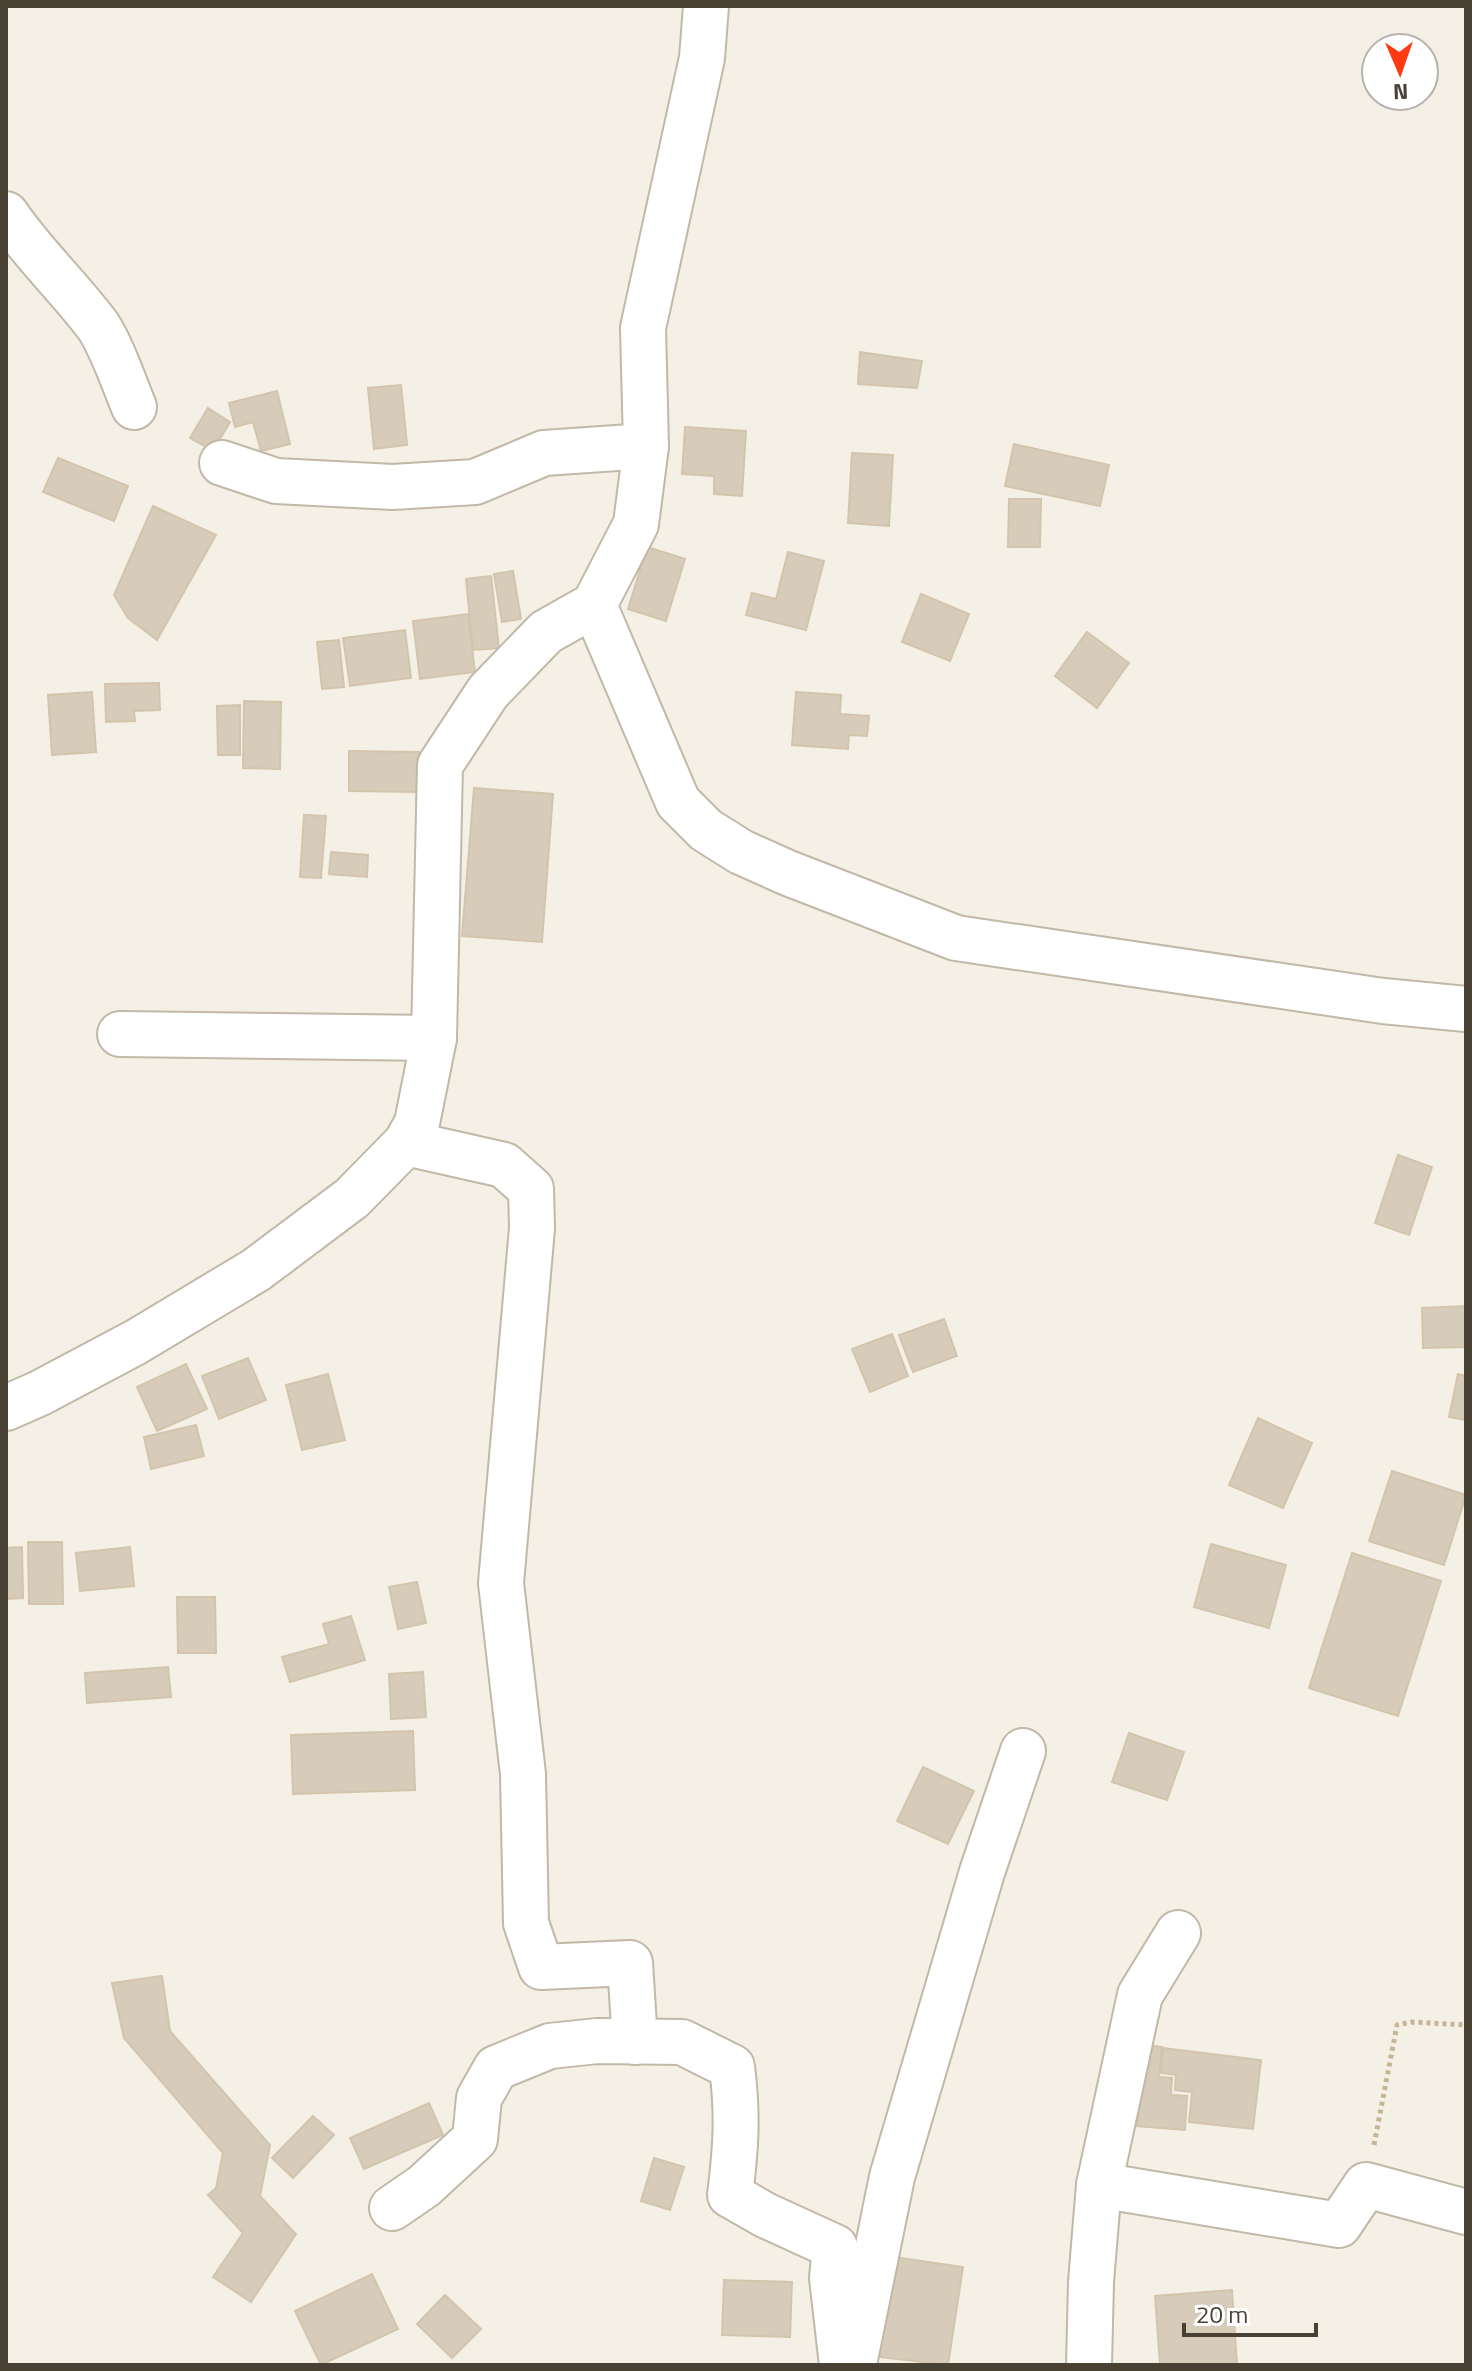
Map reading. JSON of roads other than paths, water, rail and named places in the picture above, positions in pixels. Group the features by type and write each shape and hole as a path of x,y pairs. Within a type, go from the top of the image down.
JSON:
{"street":[{"path":"6,1408 136,1342 256,1270 352,1198 406,1143 417,1123 434,1038 440,765 488,692 546,632 594,605 636,524 646,446 643,328 702,58 706,6"},
{"path":"6,214 100,330 134,407"},
{"path":"222,463 276,481 393,487 475,482 544,453 646,446"},
{"path":"594,605 678,802 706,830 741,852 956,938 1383,1001 1466,1009"},
{"path":"120,1034 434,1038"},
{"path":"406,1143 504,1165 531,1189 532,1228 501,1583 523,1774 526,1923 541,1967 630,1963 635,2042"},
{"path":"854,2365 892,2177 982,1872 1023,1751"},
{"path":"1089,2365 1091,2282 1099,2185 1140,1995 1178,1933"},
{"path":"392,2208 424,2186 475,2139 479,2098 496,2068 550,2046 597,2041 682,2042 732,2067 737,2140 730,2195 835,2247 832,2278 842,2365"},
{"path":"1099,2185 1339,2225 1366,2185 1466,2212"}]}
